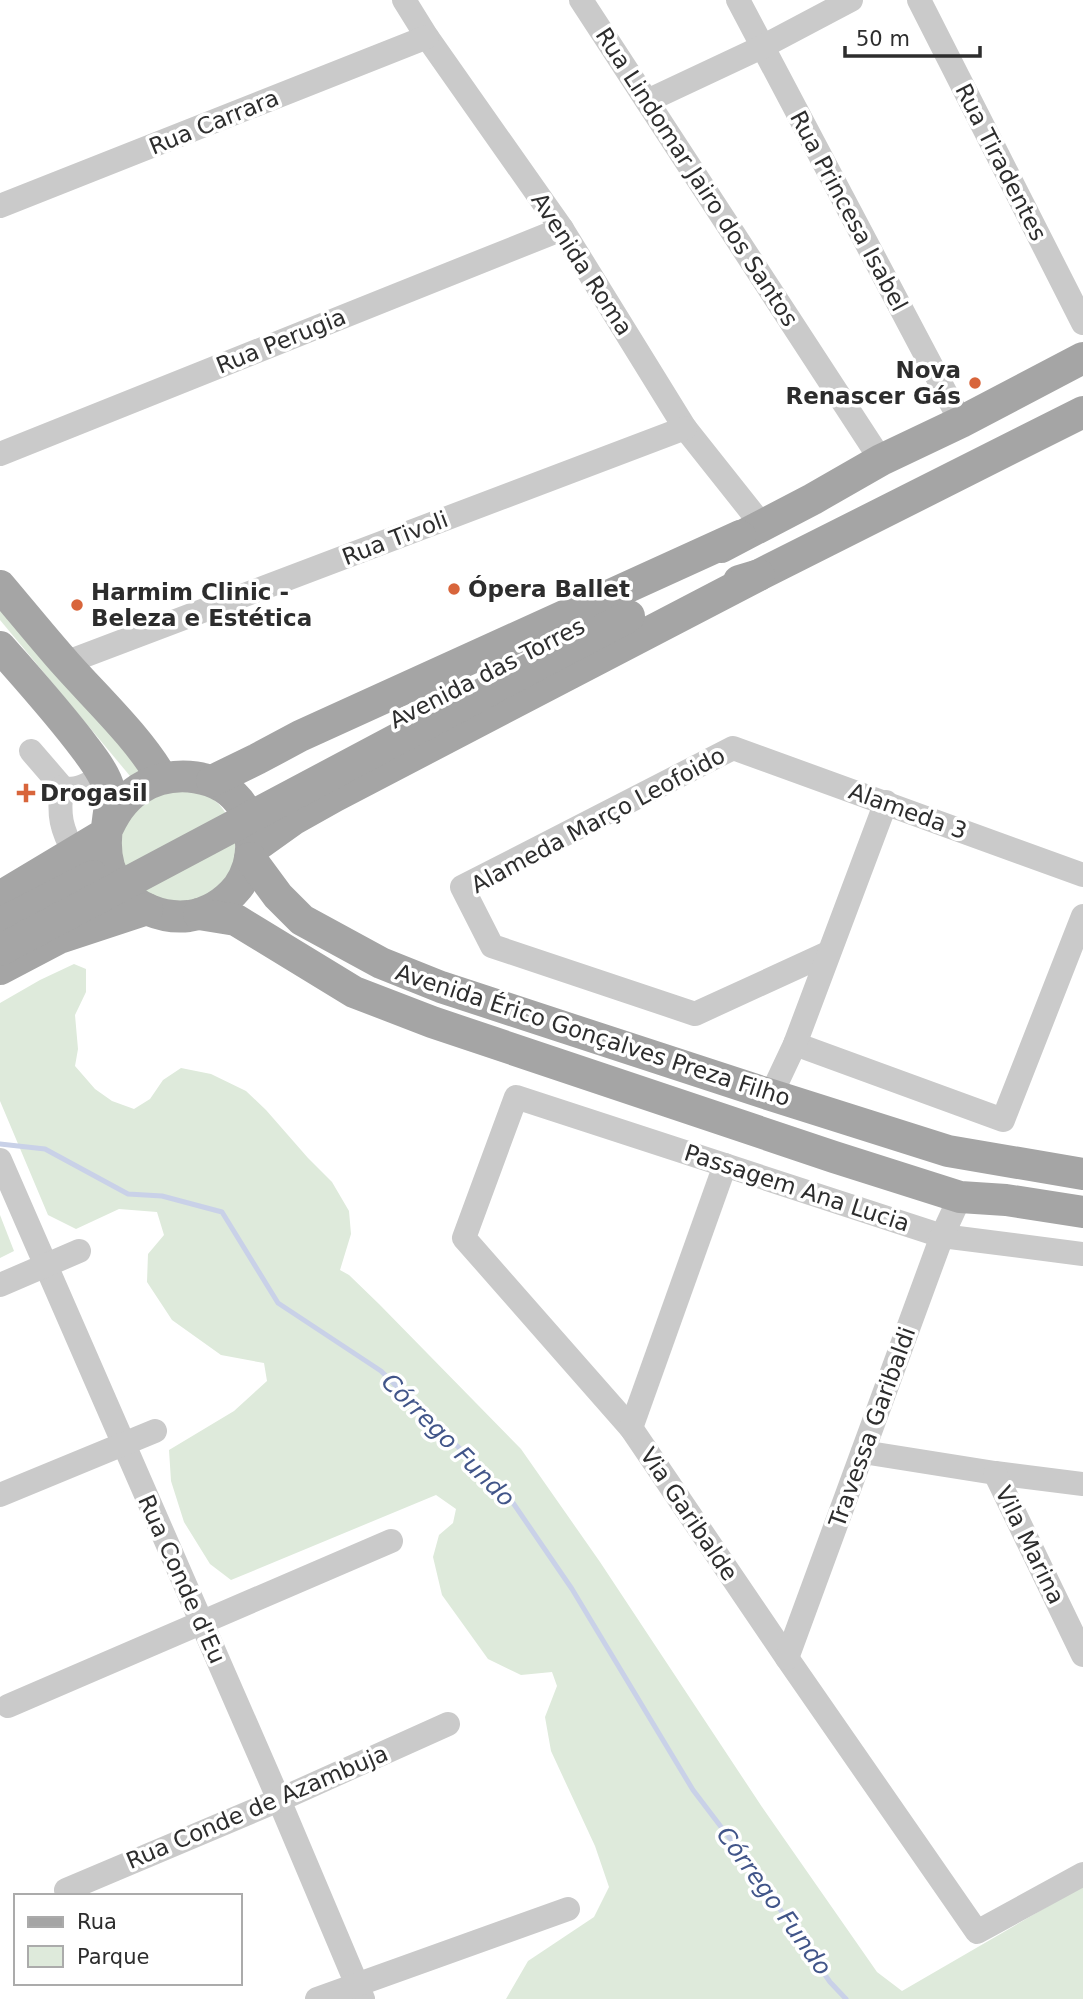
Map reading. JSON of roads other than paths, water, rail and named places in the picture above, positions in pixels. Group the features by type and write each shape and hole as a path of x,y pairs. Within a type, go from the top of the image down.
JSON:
{"main road":[{"name":"Avenida das Torres","path":"0,950 626,610 751,530 881,460 961,422 1083,358"},
{"path":"974,468 1032,430 1083,405"},
{"name":"Avenida das Torres","path":"0,924 626,610 759,575 1083,412"},
{"path":"0,897 106,834 113,816 124,801 140,788 188,779 257,759 300,736 751,530"},
{"path":"0,647 62,717 104,776 111,800 106,853 119,886 131,900 156,912 179,916 199,914 216,907 235,890 245,875 251,854 295,819 759,575"},
{"name":"Avenida Érico Gonçalves Preza Filho","path":"0,586 152,761 188,779 230,792 244,808 251,828 251,854 278,896 302,920 381,964 441,987 948,1151 1083,1174"},
{"path":"0,969 59,938 156,912"},
{"name":"Avenida Érico Gonçalves Preza Filho","path":"199,914 236,920 354,992 432,1023 960,1197 1006,1200 1083,1212"}],"street":[{"name":"Avenida Roma","path":"404,0 562,229 751,530"},
{"name":"Rua Lindomar Jairo dos Santos","path":"581,0 881,460"},
{"name":"Rua Princesa Isabel","path":"738,0 961,422"},
{"path":"646,101 762,47 851,0"},
{"name":"Rua Tiradentes","path":"919,0 1083,323"},
{"name":"Rua Carrara","path":"0,206 427,37"},
{"name":"Rua Perugia","path":"0,454 562,229"},
{"name":"Rua Tivoli","path":"65,663 685,428"},
{"name":"Alameda 3","path":"733,748 1083,875"},
{"name":"Alameda Março Leofoido","path":"733,748 462,887 492,946 695,1014 828,953"},
{"path":"31,751 62,787 69,790 78,789 104,776"},
{"path":"62,787 59,809 61,823 75,854"},
{"path":"771,1095 795,1044 886,802"},
{"path":"795,1044 1003,1120 1083,916"},
{"name":"Passagem Ana Lucia","path":"516,1097 942,1236 1083,1254"},
{"name":"Via Garibalde","path":"516,1097 464,1238 631,1428 977,1932 1083,1874"},
{"name":"Rua Conde d'Eu","path":"0,1160 360,1992"},
{"path":"631,1428 725,1165"},
{"name":"Travessa Garibaldi","path":"787,1658 942,1236 960,1197"},
{"path":"0,1285 79,1251"},
{"path":"0,1495 155,1431"},
{"path":"863,1452 1083,1484"},
{"name":"Vila Marina","path":"995,1473 1083,1655"},
{"path":"8,1706 391,1541"},
{"name":"Rua Conde de Azambuja","path":"66,1890 448,1724"},
{"path":"317,1999 360,1992 568,1909"}],"waterway":[{"name":"Córrego Fundo","path":"0,1144 45,1149 128,1194 162,1196 222,1212 278,1303 381,1371 509,1497 572,1589 693,1790 747,1861 830,1982 846,1999"}],"place":[{"name":"Nova Renascer Gás","path":"975,383"},
{"name":"Ópera Ballet","path":"454,589"},
{"name":"Harmim Clinic - Beleza e Estética","path":"77,605"},
{"name":"Drogasil","path":"26,793"}]}
